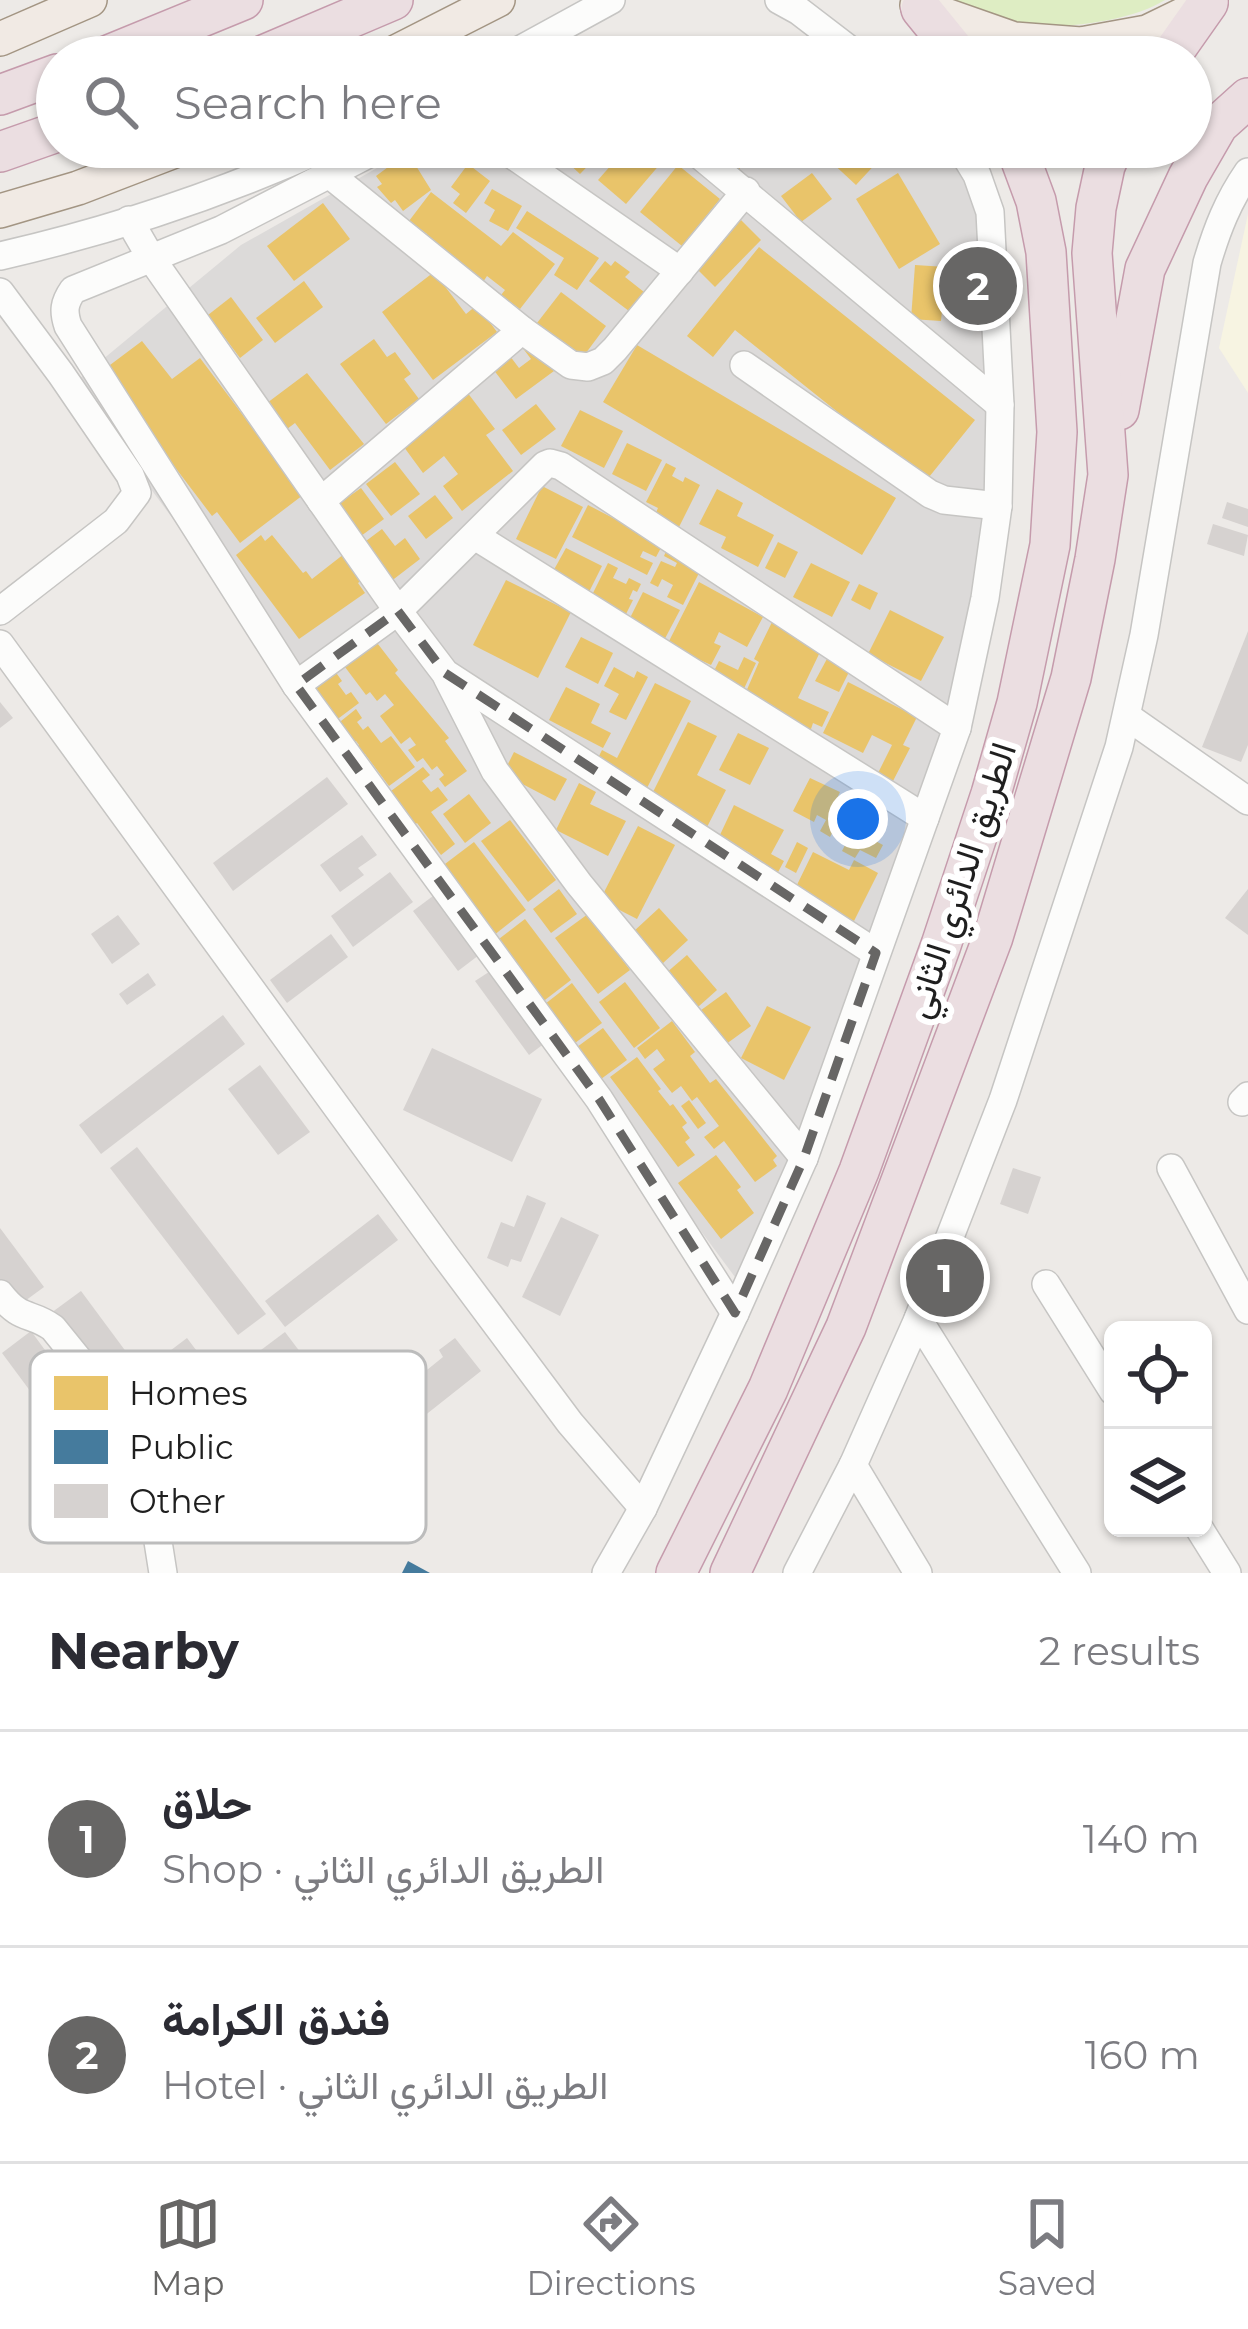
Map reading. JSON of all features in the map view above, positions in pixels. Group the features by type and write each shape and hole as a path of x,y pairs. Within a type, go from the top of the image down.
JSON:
{"highway":[{"path":"155,36 243,0"},
{"path":"308,36 393,0"},
{"path":"1185,36 1210,2"},
{"path":"916,4 943,36"},
{"path":"0,95 36,82"},
{"path":"1212,135 1248,98"},
{"path":"4,151 36,140"},
{"name":"الطريق الدائري الثاني","path":"676,1573 768,1389 859,1171 941,944 1017,704 1050,545 1057,432 1046,252 1024,168"},
{"name":"الطريق الدائري الثاني","path":"730,1573 846,1327 993,938 1071,678 1108,475 1092,253 1105,168"},
{"path":"1108,475 1145,269 1193,168"}],"main road":[{"path":"0,39 90,0"},
{"path":"427,36 498,0"},
{"path":"1125,36 1147,32 1210,2"},
{"path":"916,4 1005,36"},
{"path":"0,211 130,168"}],"street":[{"path":"545,36 611,0"},
{"path":"779,0 832,36"},
{"path":"0,256 74,239 301,168"},
{"path":"315,168 221,230 73,290 63,314 296,685 599,1099 735,1313"},
{"path":"336,168 522,330 571,364 587,367 603,362 746,190"},
{"path":"531,168 680,271"},
{"path":"717,168 1000,404"},
{"path":"606,1573 643,1508 803,1158 957,728 985,598 998,506 1000,404 990,212 973,168"},
{"path":"797,1573 853,1465 918,1319 1003,1100 1128,717 1207,263 1231,197 1248,172"},
{"path":"129,220 151,258 445,674 495,771 579,884 803,1158"},
{"path":"0,292 130,475 137,493 116,521 0,611"},
{"path":"321,501 522,330"},
{"path":"744,365 930,494 998,506"},
{"path":"296,685 398,610 545,465 556,464 957,728"},
{"path":"475,536 925,818"},
{"path":"0,644 442,1253 570,1423 643,1508"},
{"path":"445,674 876,953"},
{"path":"1128,717 1248,801"},
{"path":"1172,1168 1248,1310"},
{"path":"1046,1284 1104,1376"},
{"path":"0,1294 19,1315 53,1328 72,1351"},
{"path":"918,1319 1078,1573"},
{"path":"853,1465 918,1573"},
{"path":"1205,1537 1227,1573"},
{"path":"158,1543 163,1573"}],"highlighted area":[{"path":"398,611 445,673 876,953 804,1158 735,1313 599,1099 296,685"}],"shaded area":[{"path":"377,168 960,168 978,213 993,385 978,588 930,796 752,1300 73,384 241,245"},
{"path":"1248,214 1248,393 1219,348"}],"green space":[{"path":"950,0 1165,0 1109,20 1042,26 997,19"}],"building: Homes":[{"path":"387,168 417,168 431,190 403,211 377,187 382,184 376,176"},
{"path":"465,168 473,168 490,181 466,213 453,203 460,194 451,187"},
{"path":"609,168 657,168 626,204 598,180"},
{"path":"676,168 720,199 682,246 640,212"},
{"path":"838,168 872,168 856,185"},
{"path":"812,173 832,199 801,222 781,196"},
{"path":"898,173 940,244 899,269 856,199"},
{"path":"492,189 522,206 508,231 489,221 495,210 484,203"},
{"path":"431,192 501,246 513,232 555,264 520,309 501,295 505,290 487,276 483,282 409,221"},
{"path":"323,203 350,239 294,281 267,246"},
{"path":"527,211 599,258 577,290 554,275 564,258 516,228"},
{"path":"739,218 761,240 715,287 693,265"},
{"path":"759,247 975,420 925,482 735,330 713,357 687,336"},
{"path":"605,261 611,266 615,261 630,272 625,277 644,292 629,311 589,281"},
{"path":"915,265 946,267 941,321 911,319"},
{"path":"434,272 466,314 477,305 497,332 433,380 382,312"},
{"path":"304,281 323,307 275,343 256,318"},
{"path":"561,292 606,326 583,357 537,323"},
{"path":"231,297 263,340 240,358 208,315"},
{"path":"374,339 387,357 395,352 411,374 404,379 419,399 386,424 340,364"},
{"path":"142,341 172,379 200,358 303,495 240,543 217,512 212,516 102,371"},
{"path":"531,341 554,371 516,399 493,369 510,356 519,368 531,359 522,347"},
{"path":"637,345 896,498 862,555 603,402"},
{"path":"307,373 364,444 330,470 295,423 287,429 267,403"},
{"path":"467,392 495,429 486,435 513,471 462,511 443,486 458,474 444,456 423,473 401,443"},
{"path":"536,404 556,429 521,455 502,430"},
{"path":"580,410 623,431 604,468 561,446"},
{"path":"627,443 662,460 646,491 612,474"},
{"path":"395,462 420,494 391,516 366,484"},
{"path":"666,463 676,468 672,476 700,485 678,529 654,517 658,508 646,502"},
{"path":"542,486 583,507 556,559 516,539"},
{"path":"361,488 384,519 361,536 337,505"},
{"path":"717,489 743,503 737,516 774,535 758,567 721,548 726,537 699,524"},
{"path":"435,495 453,518 426,539 408,516"},
{"path":"588,505 663,544 656,557 643,551 640,557 653,563 647,575 572,537"},
{"path":"382,529 395,546 405,538 420,559 390,582 362,544"},
{"path":"261,535 265,541 272,535 312,579 344,554 363,579 358,583 365,593 299,639 236,555"},
{"path":"778,542 798,552 785,578 765,568"},
{"path":"668,547 703,565 683,605 667,597 673,585 662,579 658,587 650,583 661,561 675,567 677,563 664,556"},
{"path":"566,548 602,566 588,594 551,575"},
{"path":"608,563 618,568 613,578 641,584 637,592 633,590 623,620 588,603"},
{"path":"811,563 850,582 832,617 793,597"},
{"path":"506,580 571,612 538,678 473,645"},
{"path":"699,582 763,617 747,647 719,632 714,643 721,646 711,665 698,659 696,665 665,649"},
{"path":"859,584 878,593 870,610 851,600"},
{"path":"643,592 680,610 660,648 629,620"},
{"path":"890,610 944,637 921,681 868,654"},
{"path":"773,620 817,640 813,649 820,652 798,698 829,712 822,727 813,723 810,732 742,701 759,662 754,659"},
{"path":"371,635 398,670 395,673 449,738 445,741 467,771 445,787 437,766 432,770 423,758 417,762 408,750 416,745 410,737 401,744 380,716 394,705 385,694 377,701 370,692 366,695 339,659"},
{"path":"581,637 613,653 598,684 565,667"},
{"path":"744,657 756,663 741,695 710,679 719,661 738,670"},
{"path":"828,657 851,668 839,692 815,681"},
{"path":"332,667 346,695 351,692 359,703 331,724 306,687"},
{"path":"614,667 634,678 637,671 648,677 626,720 609,712 619,694 604,686"},
{"path":"848,682 917,717 903,745 910,748 893,781 878,773 892,745 872,735 863,753 823,733"},
{"path":"655,683 691,701 647,788 596,762 602,750 617,758"},
{"path":"566,687 600,704 591,723 611,733 603,748 549,720"},
{"path":"356,709 363,730 368,726 381,743 391,736 415,767 389,786 365,754 359,758 352,750 359,745 356,741 346,748 331,729"},
{"path":"688,722 717,736 697,775 726,790 707,827 650,798"},
{"path":"738,733 769,748 750,785 719,770"},
{"path":"514,752 567,779 555,801 503,774"},
{"path":"423,767 430,775 422,781 431,792 438,787 448,800 431,812 455,844 441,855 417,823 408,830 383,797"},
{"path":"810,778 840,792 833,807 843,812 830,837 820,831 826,820 817,815 814,822 793,811"},
{"path":"579,783 596,792 590,804 626,821 608,856 556,830"},
{"path":"469,794 491,823 465,843 443,814"},
{"path":"734,805 784,830 771,854 784,861 776,876 746,861 750,853 719,837"},
{"path":"851,806 871,817 863,834 842,823"},
{"path":"510,820 556,880 528,902 481,841"},
{"path":"638,826 675,845 637,919 600,900"},
{"path":"870,838 883,845 876,858 860,850 855,858 842,851 848,839 865,848"},
{"path":"474,842 526,910 489,939 437,870"},
{"path":"797,842 808,848 796,873 785,867"},
{"path":"813,852 849,870 854,860 878,873 854,921 794,891"},
{"path":"559,889 577,914 551,933 533,909"},
{"path":"659,908 688,940 662,964 633,932"},
{"path":"588,914 630,970 598,994 555,938"},
{"path":"525,919 571,980 541,1003 495,942"},
{"path":"687,955 717,990 689,1015 658,980"},
{"path":"625,982 660,1028 634,1048 599,1002"},
{"path":"572,983 602,1023 575,1043 545,1004"},
{"path":"726,992 751,1026 722,1047 697,1013"},
{"path":"767,1006 811,1027 784,1080 741,1058"},
{"path":"672,1021 710,1083 716,1079 777,1156 773,1160 777,1166 755,1182 724,1141 714,1149 704,1137 719,1126 697,1097 692,1101 681,1086 672,1093 653,1069 665,1060 657,1049 645,1059 637,1048"},
{"path":"603,1028 627,1060 601,1079 577,1047"},
{"path":"637,1057 661,1089 658,1091 687,1123 682,1127 690,1138 685,1142 695,1155 678,1167 610,1077"},
{"path":"689,1100 706,1123 698,1129 681,1106"},
{"path":"716,1155 754,1213 721,1239 678,1183"}],"building: Public":[{"path":"408,1561 430,1573 402,1573"}],"building: Other":[{"path":"1227,502 1248,509 1248,527 1222,518"},
{"path":"1213,524 1248,535 1244,556 1207,544"},
{"path":"1248,631 1248,745 1241,762 1202,747"},
{"path":"0,702 13,718 0,728"},
{"path":"327,777 348,804 233,891 213,863"},
{"path":"362,835 377,855 358,868 364,875 340,892 320,865"},
{"path":"390,872 413,902 353,947 331,916"},
{"path":"1248,889 1248,935 1225,918"},
{"path":"433,896 479,955 458,971 413,911"},
{"path":"118,915 140,944 112,964 91,934"},
{"path":"331,934 348,957 287,1003 270,980"},
{"path":"492,970 545,1043 529,1055 475,981"},
{"path":"148,973 156,985 127,1005 119,994"},
{"path":"223,1015 245,1044 101,1154 79,1125"},
{"path":"432,1048 542,1099 512,1162 403,1110"},
{"path":"260,1065 310,1132 278,1155 228,1089"},
{"path":"137,1147 266,1314 238,1335 110,1168"},
{"path":"1013,1168 1041,1177 1028,1214 1000,1204"},
{"path":"527,1195 546,1203 521,1262 511,1259 508,1267 487,1258 501,1222 514,1227"},
{"path":"378,1214 398,1240 285,1327 265,1301"},
{"path":"561,1217 599,1235 560,1316 522,1297"},
{"path":"0,1228 44,1287 14,1309 0,1289"},
{"path":"81,1291 125,1351 80,1351 51,1313"},
{"path":"31,1331 46,1351 30,1351 30,1391 2,1353"},
{"path":"285,1332 299,1351 260,1351"},
{"path":"187,1338 197,1351 170,1351"},
{"path":"455,1338 481,1371 426,1415 426,1371 443,1357 439,1350"}],"place":[{"name":"فندق الكرامة","path":"978,286"},
{"name":"حلاق","path":"945,1278"}]}
